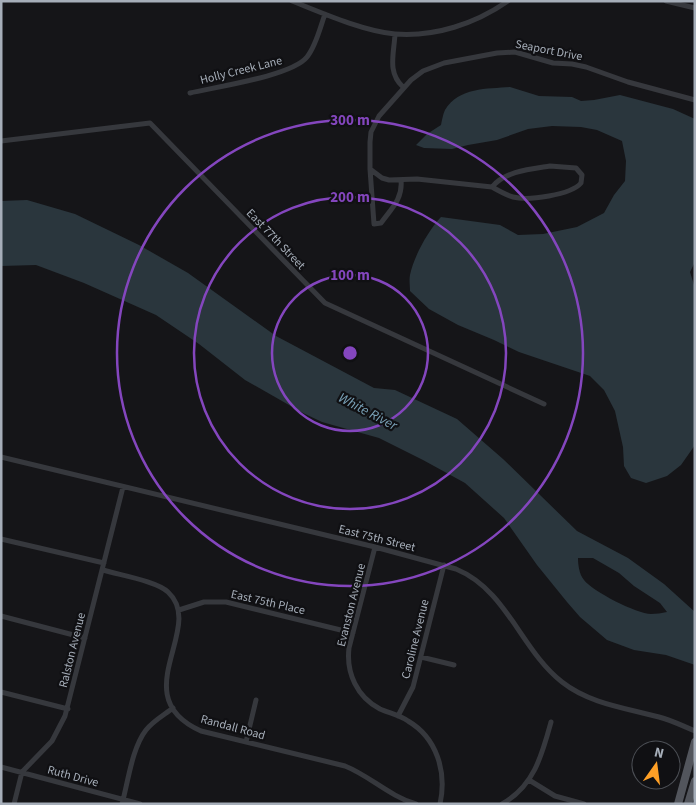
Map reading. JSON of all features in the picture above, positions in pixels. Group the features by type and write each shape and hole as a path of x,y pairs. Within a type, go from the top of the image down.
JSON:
{"main road":[{"path":"678,804 695,742"},
{"path":"688,804 695,781"}],"street":[{"path":"292,1 325,14 395,34 423,33 456,27 484,16 508,1"},
{"path":"666,1 695,8"},
{"name":"Holly Creek Lane","path":"190,92 263,76 300,64 311,51 325,14"},
{"path":"395,34 393,71 396,79 403,87"},
{"name":"Seaport Drive","path":"402,180 402,192 397,201 381,223 374,224 370,142 375,122 403,87 422,72 436,65 510,52 553,63 586,67 628,82 695,100"},
{"name":"East 77th Street","path":"1,141 150,123 325,303 544,404"},
{"path":"370,169 382,178 389,180 417,179 492,187 514,197 550,195 576,188 581,183 583,177 576,168 550,166 510,175 498,181 492,187"},
{"name":"East 75th Street","path":"1,457 444,565 468,575 488,590 542,662 567,686 599,702 668,719 695,731"},
{"name":"Ralston Avenue","path":"22,772 52,741 68,709 123,487"},
{"path":"1,538 104,563"},
{"name":"Evanston Avenue","path":"375,547 349,648 348,662 355,685 369,702 412,723 435,750 441,766 440,804"},
{"name":"Caroline Avenue","path":"398,716 413,687 444,565"},
{"path":"103,570 161,587 169,593 179,610 179,624 167,678 167,692 173,708 152,724 141,738 123,802"},
{"name":"East 75th Place","path":"179,610 204,602 226,602 353,633"},
{"path":"1,616 85,638"},
{"path":"421,657 454,665"},
{"path":"1,692 68,709"},
{"path":"246,742 256,700"},
{"name":"Randall Road","path":"173,708 178,716 192,727 201,731 345,766 359,772 396,796 416,804"},
{"path":"502,804 517,794 529,780 542,757 551,722"},
{"name":"Ruth Drive","path":"1,767 123,802 140,804"},
{"path":"14,804 22,772"},
{"path":"529,780 555,796 584,804"}],"water":[{"path":"510,87 539,96 572,97 581,101 620,95 673,109 695,119 695,262 690,272 695,288 695,445 681,465 667,476 646,483 631,478 624,466 623,447 615,411 604,390 590,376 519,352 458,325 429,309 410,291 410,275 418,252 441,217 500,225 518,235 543,234 577,227 604,213 614,195 625,181 626,161 622,141 597,130 581,127 552,126 528,129 497,140 452,149 424,148 416,145 427,134 441,125 445,110 458,97 483,89"},
{"name":"White River","path":"27,200 75,214 139,245 188,273 276,336 374,388 395,390 457,419 503,459 577,531 628,558 664,584 695,612 695,665 666,655 634,650 607,640 580,617 567,602 537,565 504,518 465,483 379,438 322,422 303,413 245,380 199,344 156,315 84,283 36,265 1,266 1,201","holes":["578,558 593,558 619,573 634,586 660,603 667,612 644,613 605,596 589,585 582,578"]}]}
